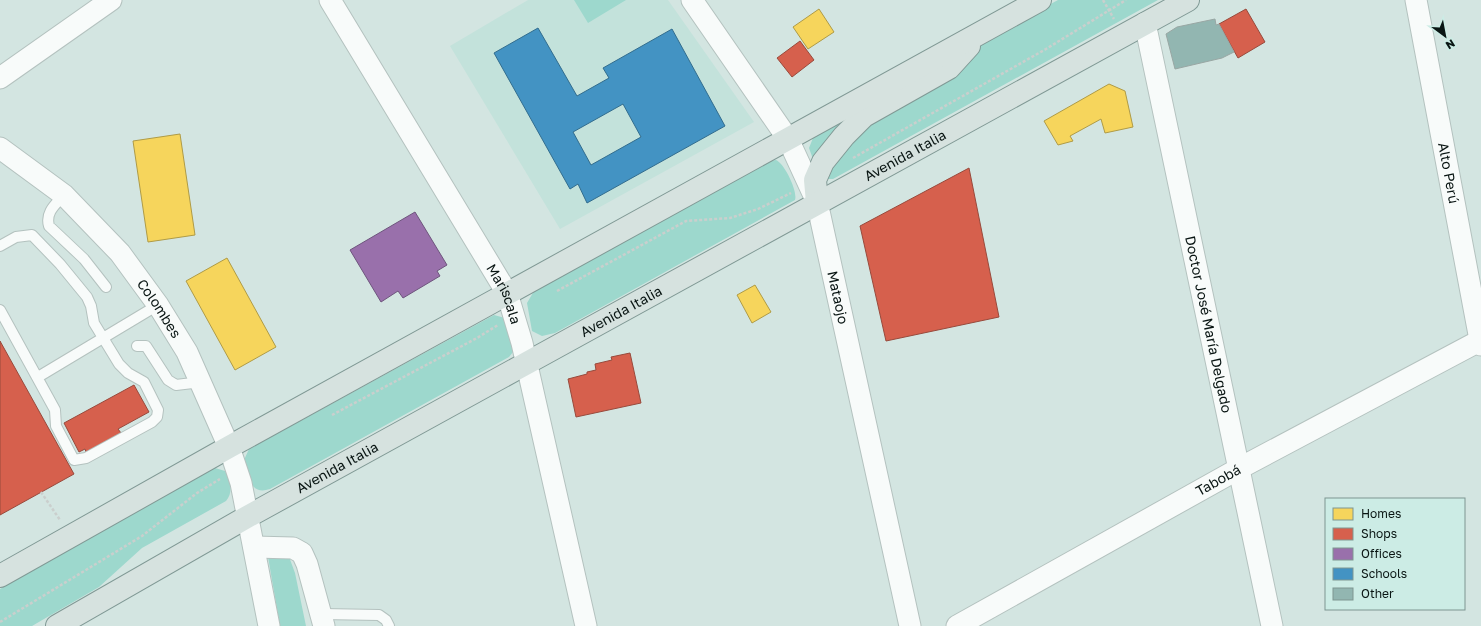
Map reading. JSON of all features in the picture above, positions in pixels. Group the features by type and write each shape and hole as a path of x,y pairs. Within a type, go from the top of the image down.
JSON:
{"main road":[{"path":"0,576 507,293 1040,0"},
{"name":"Avenida Italia","path":"57,626 247,518 527,363 813,193 1188,0"},
{"path":"813,193 815,180 823,162 844,136 864,116 949,68 981,33"}],"street":[{"path":"0,78 111,0"},
{"name":"Mariscala","path":"330,0 507,293 527,363 586,626"},
{"name":"Mataojo","path":"692,0 788,139 813,193 910,626"},
{"name":"Alto Perú","path":"1416,0 1481,342"},
{"name":"Doctor José María Delgado","path":"1144,23 1240,468 1272,626"},
{"name":"Colombes","path":"0,148 64,195 120,253 158,305 187,352 229,447 237,470 269,626"},
{"name":"Tabobá","path":"957,626 1240,468 1481,342"},
{"path":"254,547 293,548 302,553 307,564 323,620"}],"lane":[{"path":"64,195 49,212 47,220 49,226 84,259 106,287"},
{"path":"0,246 16,237 32,235 60,264 87,298 91,306 94,323 119,364 128,373 144,382 158,410 157,417 152,422 86,458 74,460 56,426 56,410 0,310"},
{"path":"38,377 104,339 158,305"},
{"path":"137,346 146,346 168,380 176,385 201,382"},
{"path":"323,620 379,615 386,620 389,626"}],"path":[{"path":"849,160 1046,49 1126,0"},
{"path":"556,292 686,221 730,218 813,193"},
{"path":"332,416 477,338 514,314"},
{"path":"0,622 142,536 197,493 237,470"},
{"path":"41,492 55,513"}],"shaded area":[{"path":"528,0 668,0 754,122 560,229 450,46"}],"green space":[{"path":"574,0 626,0 588,23"},
{"path":"1058,0 1158,0 833,179 825,179 814,162 809,148 813,138 953,57"},
{"path":"776,160 783,166 790,178 794,190 795,200 555,333 542,336 532,331 527,303 534,291 769,161"},
{"path":"494,315 505,318 513,352 509,357 270,489 258,490 251,483 248,478 244,460 249,449"},
{"path":"215,468 225,471 228,478 231,490 226,501 142,548 99,587 32,626 0,626 0,589"},
{"path":"288,554 295,573 306,626 280,626 268,557"}],"building: Homes":[{"path":"819,9 834,32 808,49 793,27"},
{"path":"1109,84 1125,91 1133,127 1105,133 1101,119 1070,136 1073,141 1058,145 1044,121"},
{"path":"180,134 195,235 148,242 133,141"},
{"path":"227,258 276,347 235,370 186,281"},
{"path":"755,285 771,312 752,323 737,295"}],"building: Shops":[{"path":"1246,9 1265,42 1238,58 1219,24"},
{"path":"800,41 814,60 792,77 777,58"},
{"path":"969,168 999,317 886,341 860,226"},
{"path":"0,341 74,474 0,515"},
{"path":"630,353 641,403 576,417 568,379 596,370 595,364 612,360 611,357"},
{"path":"134,385 149,412 118,429 121,433 86,452 85,449 79,452 64,423"}],"building: Offices":[{"path":"415,212 447,265 437,271 440,276 403,298 398,291 381,302 350,250"}],"building: Schools":[{"path":"538,28 577,96 609,78 603,68 672,29 725,126 587,203 578,184 570,189 494,53","holes":["623,104 641,137 591,165 573,132"]}],"building: Other":[{"path":"1215,19 1216,25 1219,24 1234,52 1222,58 1175,69 1166,34 1177,27"}]}
